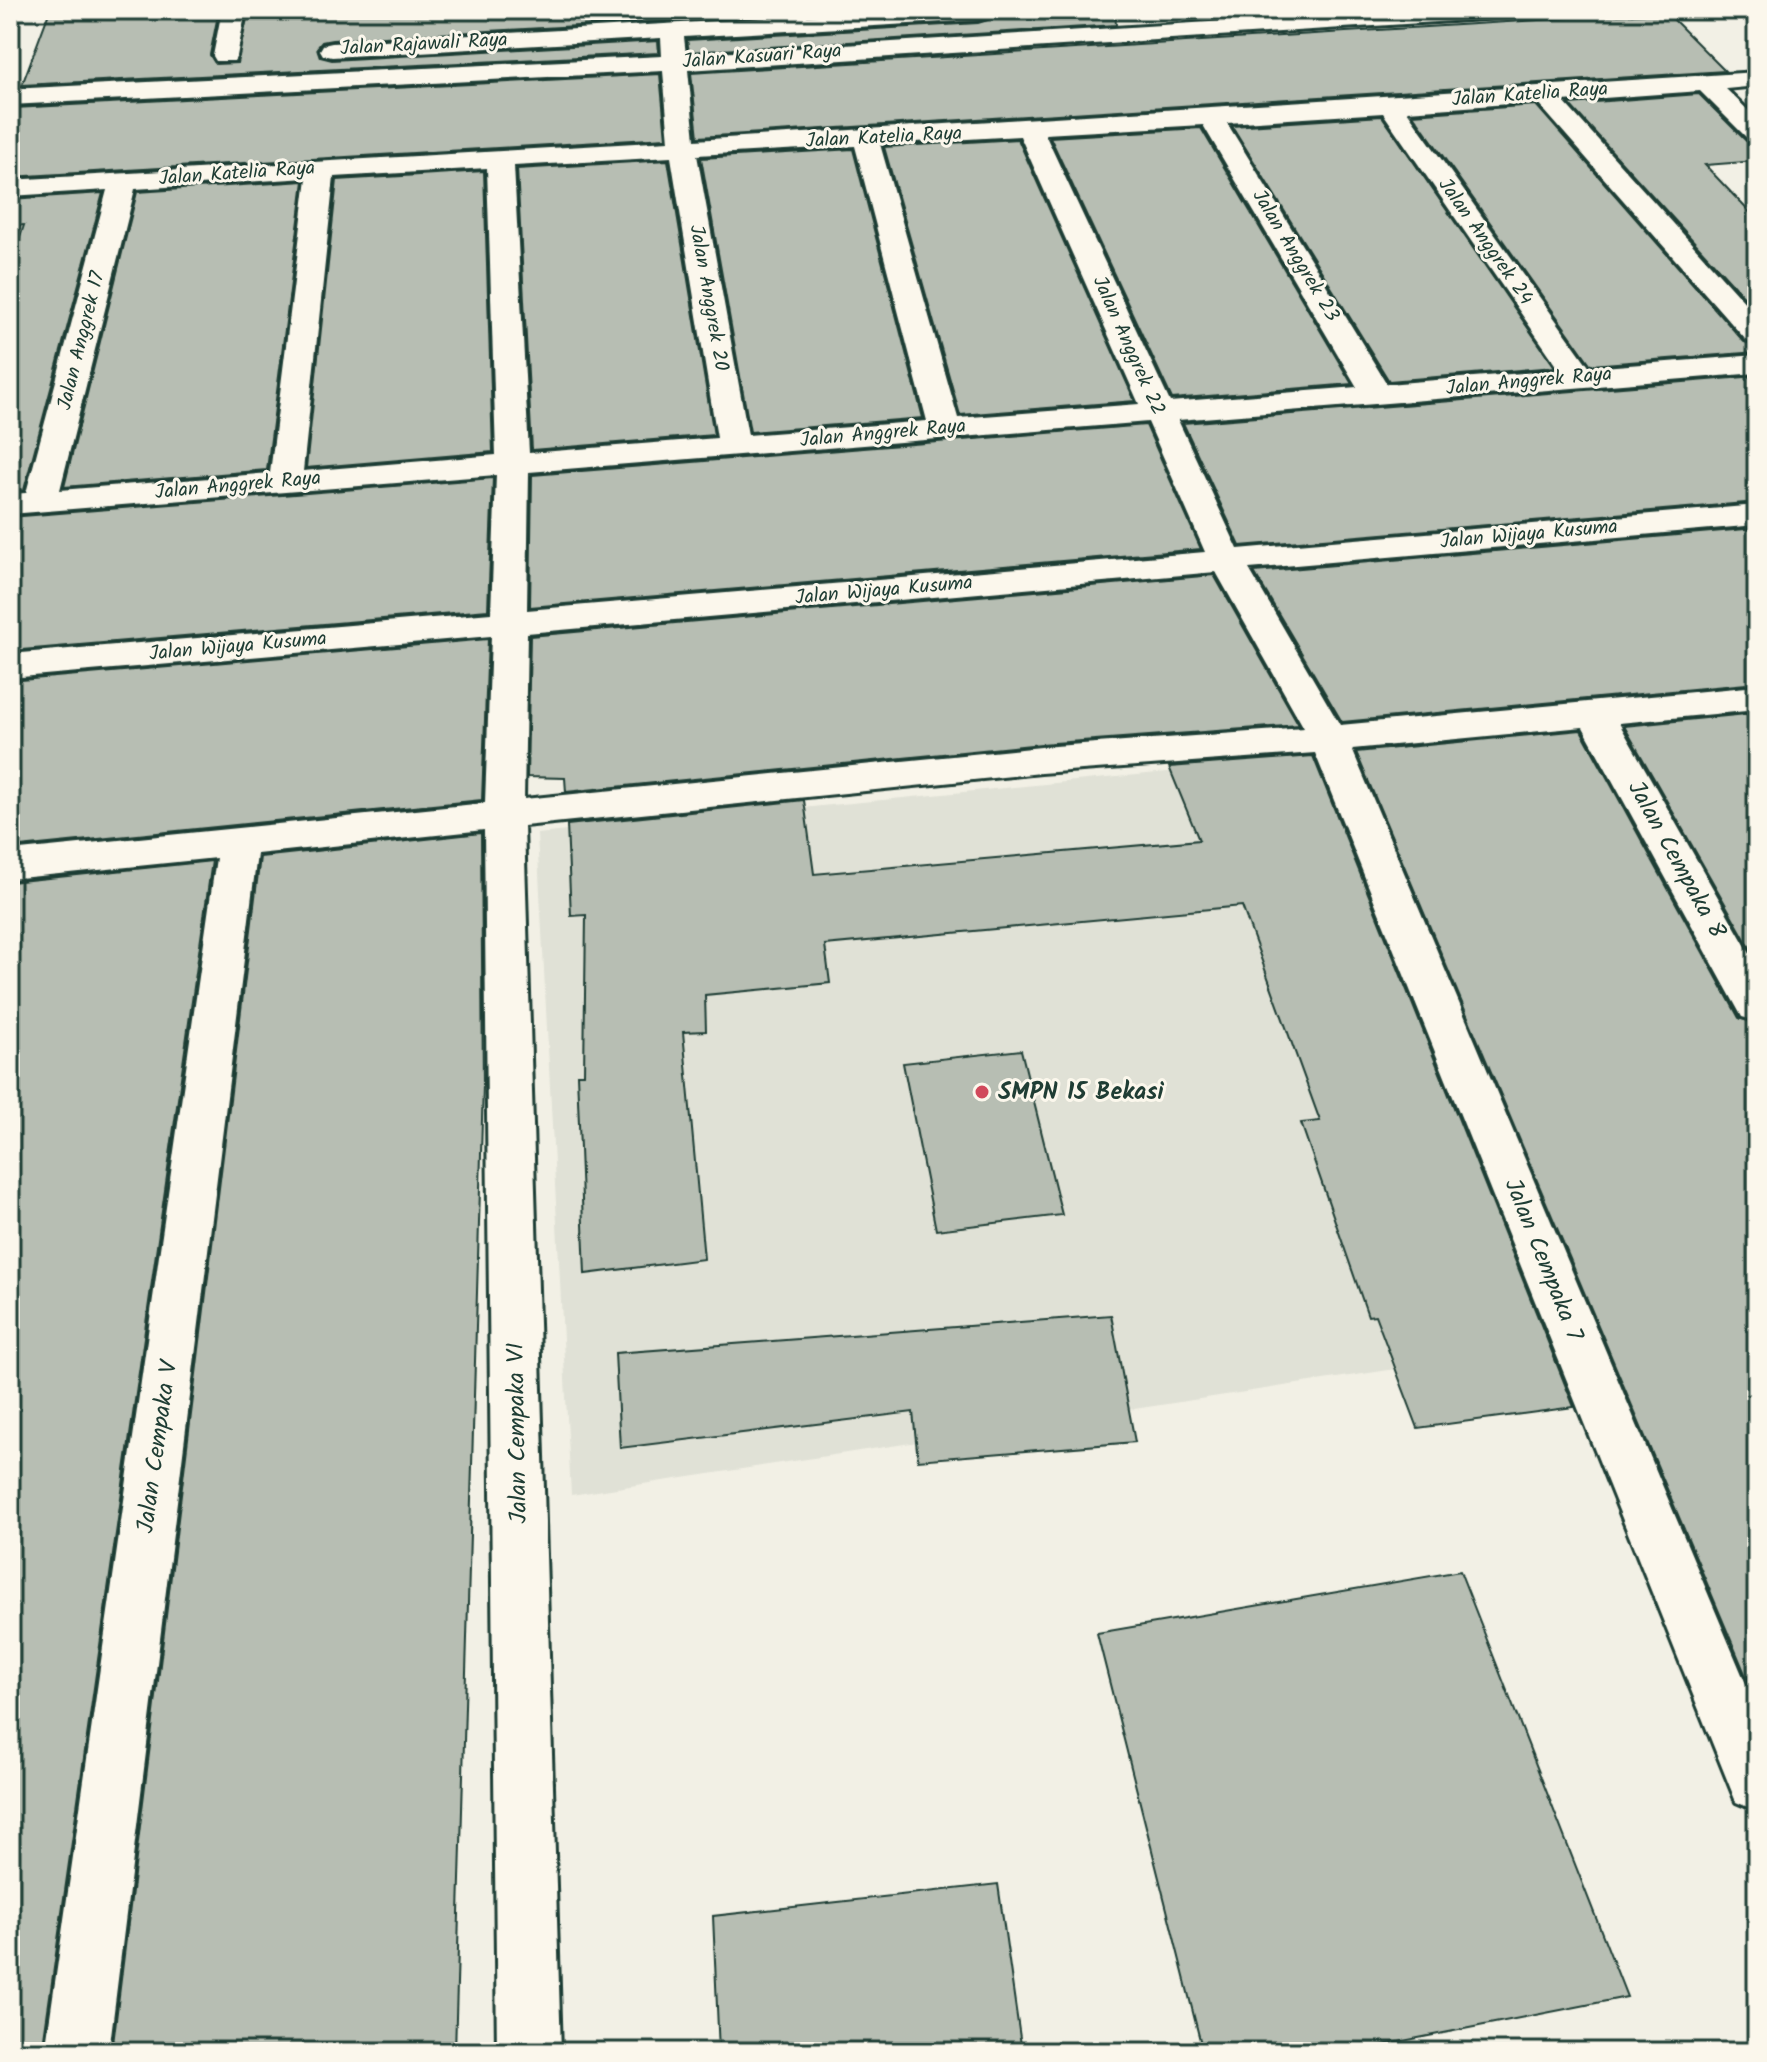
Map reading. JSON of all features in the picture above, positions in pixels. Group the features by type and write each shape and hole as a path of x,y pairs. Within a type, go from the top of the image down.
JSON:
{"street":[{"path":"225,56 234,10"},
{"name":"Jalan Kasuari Raya","path":"10,97 675,63 1514,10"},
{"name":"Jalan Rajawali Raya","path":"302,52 442,32 1000,12"},
{"name":"Jalan Anggrek 20","path":"660,24 675,63 683,150 734,446"},
{"path":"194,58 256,54"},
{"name":"Jalan Katelia Raya","path":"10,188 500,157 866,140 1757,79"},
{"path":"1706,83 1757,134"},
{"path":"1543,94 1757,334"},
{"name":"Jalan Anggrek 24","path":"1390,105 1581,378"},
{"name":"Jalan Anggrek 23","path":"1211,117 1378,395"},
{"name":"Jalan Anggrek 22","path":"1030,129 1227,562 1329,739"},
{"path":"866,140 945,429"},
{"name":"Jalan Cempaka VI","path":"500,157 513,464 504,814 529,2052"},
{"path":"285,482 321,169"},
{"name":"Jalan Anggrek 17","path":"25,503 123,181"},
{"name":"Jalan Anggrek Raya","path":"25,503 1757,364"},
{"name":"Jalan Wijaya Kusuma","path":"10,666 1757,515"},
{"path":"10,865 1041,760 1329,739 1757,698"},
{"name":"Jalan Cempaka 8","path":"1595,714 1757,1005"},
{"name":"Jalan Cempaka 7","path":"1329,739 1757,1781"},
{"name":"Jalan Cempaka V","path":"77,2052 239,841"}],"shaded area":[{"name":"SMPN 15 Bekasi","path":"1279,761 1520,1350 571,1495 537,834"}],"building":[{"path":"50,10 219,10 210,55 216,64 237,63 249,10 855,10 332,40 322,42 317,48 320,57 332,60 658,41 659,53 22,85"},
{"path":"992,10 1115,10 1116,25 689,52 687,40 978,23 988,20"},
{"path":"1666,12 1725,71 698,137 691,73"},
{"path":"660,74 666,138 10,177 10,117 14,108"},
{"path":"1699,94 1746,141 1757,145 1757,161 1705,165 1757,220 1757,302 1749,302 1569,104"},
{"path":"1536,105 1744,342 1757,346 1757,352 1591,365 1413,114"},
{"path":"1382,116 1555,367 1389,381 1232,126"},
{"path":"1201,128 1352,384 1172,399 1050,137"},
{"path":"1018,139 1135,401 960,415 884,147"},
{"path":"853,149 923,418 750,432 701,158"},
{"path":"668,160 714,435 532,450 517,169"},
{"path":"484,171 493,452 306,468 337,180"},
{"path":"304,181 267,470 64,487 137,192"},
{"path":"103,193 24,490 10,491 10,268 24,225 10,226 10,199"},
{"path":"1757,376 1757,502 1240,546 1183,423"},
{"path":"1146,425 1201,549 530,607 532,475"},
{"path":"493,478 488,610 10,651 10,517"},
{"path":"1757,528 1757,683 1342,722 1254,572"},
{"path":"1214,575 1299,725 1041,744 566,792 565,778 527,777 530,636"},
{"path":"488,639 482,800 10,848 10,681"},
{"path":"1757,713 1757,960 1624,726"},
{"path":"1581,730 1739,1018 1757,1024 1757,1702 1356,752"},
{"path":"1313,756 1574,1407 1418,1428 1375,1315 1368,1316 1301,1123 1320,1121 1242,906 825,945 830,983 705,995 706,1031 683,1032 704,1259 585,1274 577,1074 584,1074 586,915 571,916 567,825 804,800 814,874 1199,840 1169,767"},
{"path":"481,833 483,1085 455,2052 112,2052 260,857"},
{"path":"212,861 42,2052 10,2052 10,882"},
{"path":"1021,1050 1062,1215 936,1230 903,1063"},
{"path":"1111,1315 1135,1442 918,1460 913,1412 620,1448 615,1353"},
{"path":"1460,1571 1627,1997 1347,2052 1203,2052 1097,1633"},
{"path":"998,1884 1022,2052 719,2052 713,1916"}],"place":[{"name":"SMPN 15 Bekasi","path":"982,1092"}]}
